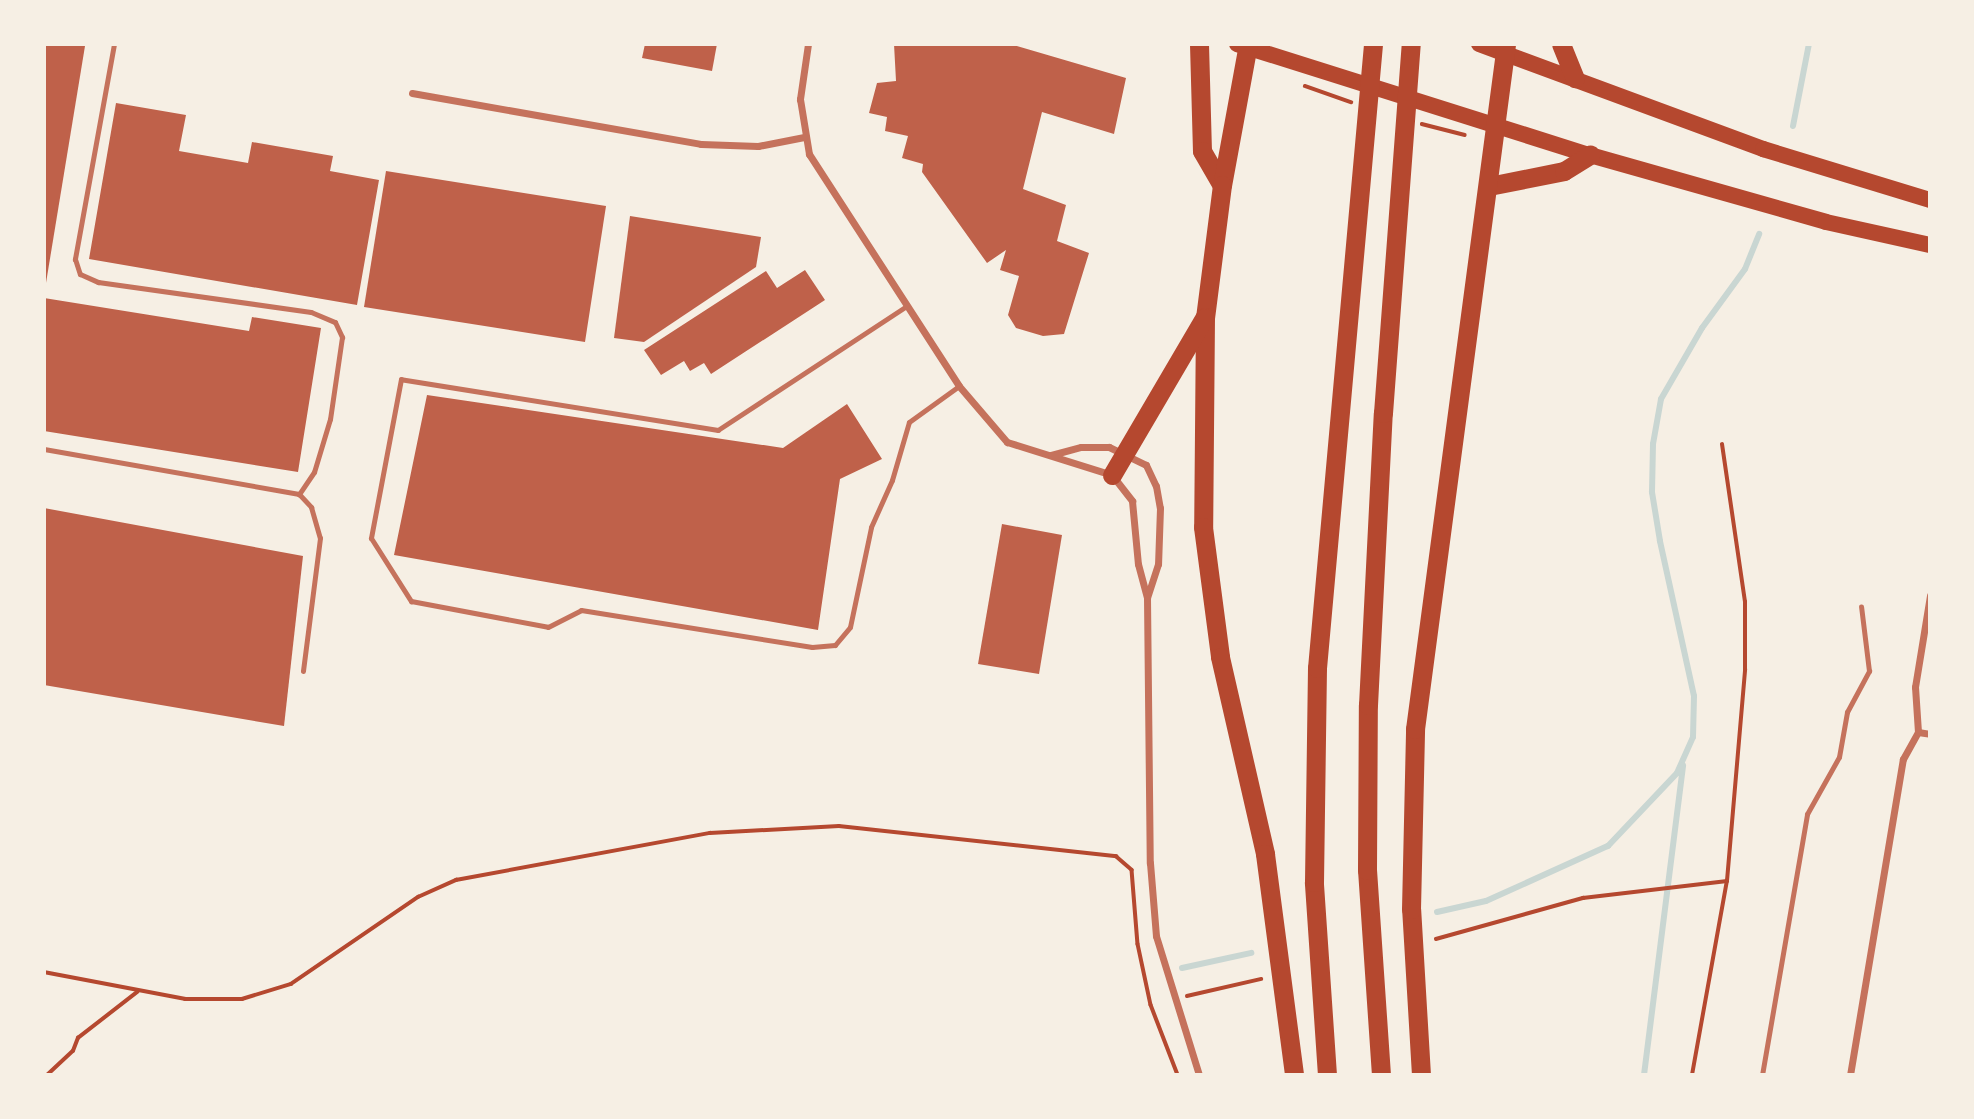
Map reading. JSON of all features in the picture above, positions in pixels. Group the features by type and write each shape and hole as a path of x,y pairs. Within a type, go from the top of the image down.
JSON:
{"highway":[{"path":"1199,44 1202,151 1222,185"},
{"path":"1327,1075 1314,882 1317,668 1373,44"},
{"path":"1381,1075 1367,870 1368,705 1383,413 1411,44"},
{"path":"1561,44 1575,78"},
{"path":"1244,45 1205,317 1201,475 1209,585 1220,657 1265,854 1294,1075"},
{"path":"1421,1075 1410,909 1415,729 1489,186 1505,48"},
{"path":"1489,186 1564,172 1590,155"},
{"path":"1112,475 1124,450 1205,317"}],"main road":[{"path":"1479,44 1505,48 1575,78 1763,149 1930,200"},
{"path":"1244,45 1590,155 1826,222 1930,245"}],"street":[{"path":"807,44 800,78 804,137 817,172 959,386 1007,442 1112,475 1132,501 1138,564 1147,598 1150,863 1156,936 1173,999 1199,1075"},
{"path":"412,93 701,144 758,146 804,137"},
{"path":"1051,456 1081,447 1124,450 1146,465 1159,498 1158,564 1147,598"},
{"path":"1850,1075 1903,759 1918,732 1915,687 1930,595"},
{"path":"1918,732 1930,734"}],"lane":[{"path":"114,44 75,259 80,274 98,282 311,312 335,322 342,337 330,419 314,472 299,494"},
{"path":"905,307 718,429 401,379 371,538 411,601 548,627 581,610 812,647 835,645 850,628 871,527 892,480 909,422 959,386"},
{"path":"44,449 299,494 311,507 320,538 303,671"},
{"path":"1762,1075 1807,814 1839,757 1847,712 1870,671 1861,606"}],"path":[{"path":"1692,1075 1727,881 1745,670 1745,602 1722,445"},
{"path":"44,972 185,999 242,999 290,984 418,897 491,870 710,833 839,826 1116,856 1132,870 1138,944 1151,1005 1178,1075"},
{"path":"1436,939 1583,898 1727,881"},
{"path":"1151,1005 1261,979"},
{"path":"47,1075 73,1051 78,1038 138,991"}],"building":[{"path":"44,44 85,46 45,289 44,289"},
{"path":"645,44 717,44 712,71 642,58"},
{"path":"894,44 1010,44 1126,78 1114,134 1042,112 1023,189 1066,205 1057,241 1089,253 1064,334 1043,336 1016,328 1008,315 1019,276 1000,270 1006,250 987,263 922,172 923,164 902,158 908,136 885,131 887,117 869,113 877,83 896,81"},
{"path":"116,103 186,115 179,151 248,163 252,142 333,156 330,171 379,180 357,305 89,259"},
{"path":"386,171 606,206 585,342 364,307"},
{"path":"630,216 761,237 756,267 644,342 614,338"},
{"path":"805,270 825,300 711,374 704,363 690,371 684,361 661,375 644,350 766,271 777,288"},
{"path":"44,298 249,331 252,317 321,328 298,472 44,431"},
{"path":"427,395 783,448 847,404 882,459 840,479 818,630 394,555"},
{"path":"44,508 303,556 284,726 44,685"},
{"path":"1002,524 1062,535 1039,674 978,664"}],"waterway":[{"path":"1793,126 1809,44"},
{"path":"1437,912 1486,901 1608,846 1677,773 1693,737 1694,696 1652,492 1653,444 1661,399 1702,328 1745,269 1759,234"},
{"path":"1644,1075 1683,765"},
{"path":"1182,968 1251,953"}]}
